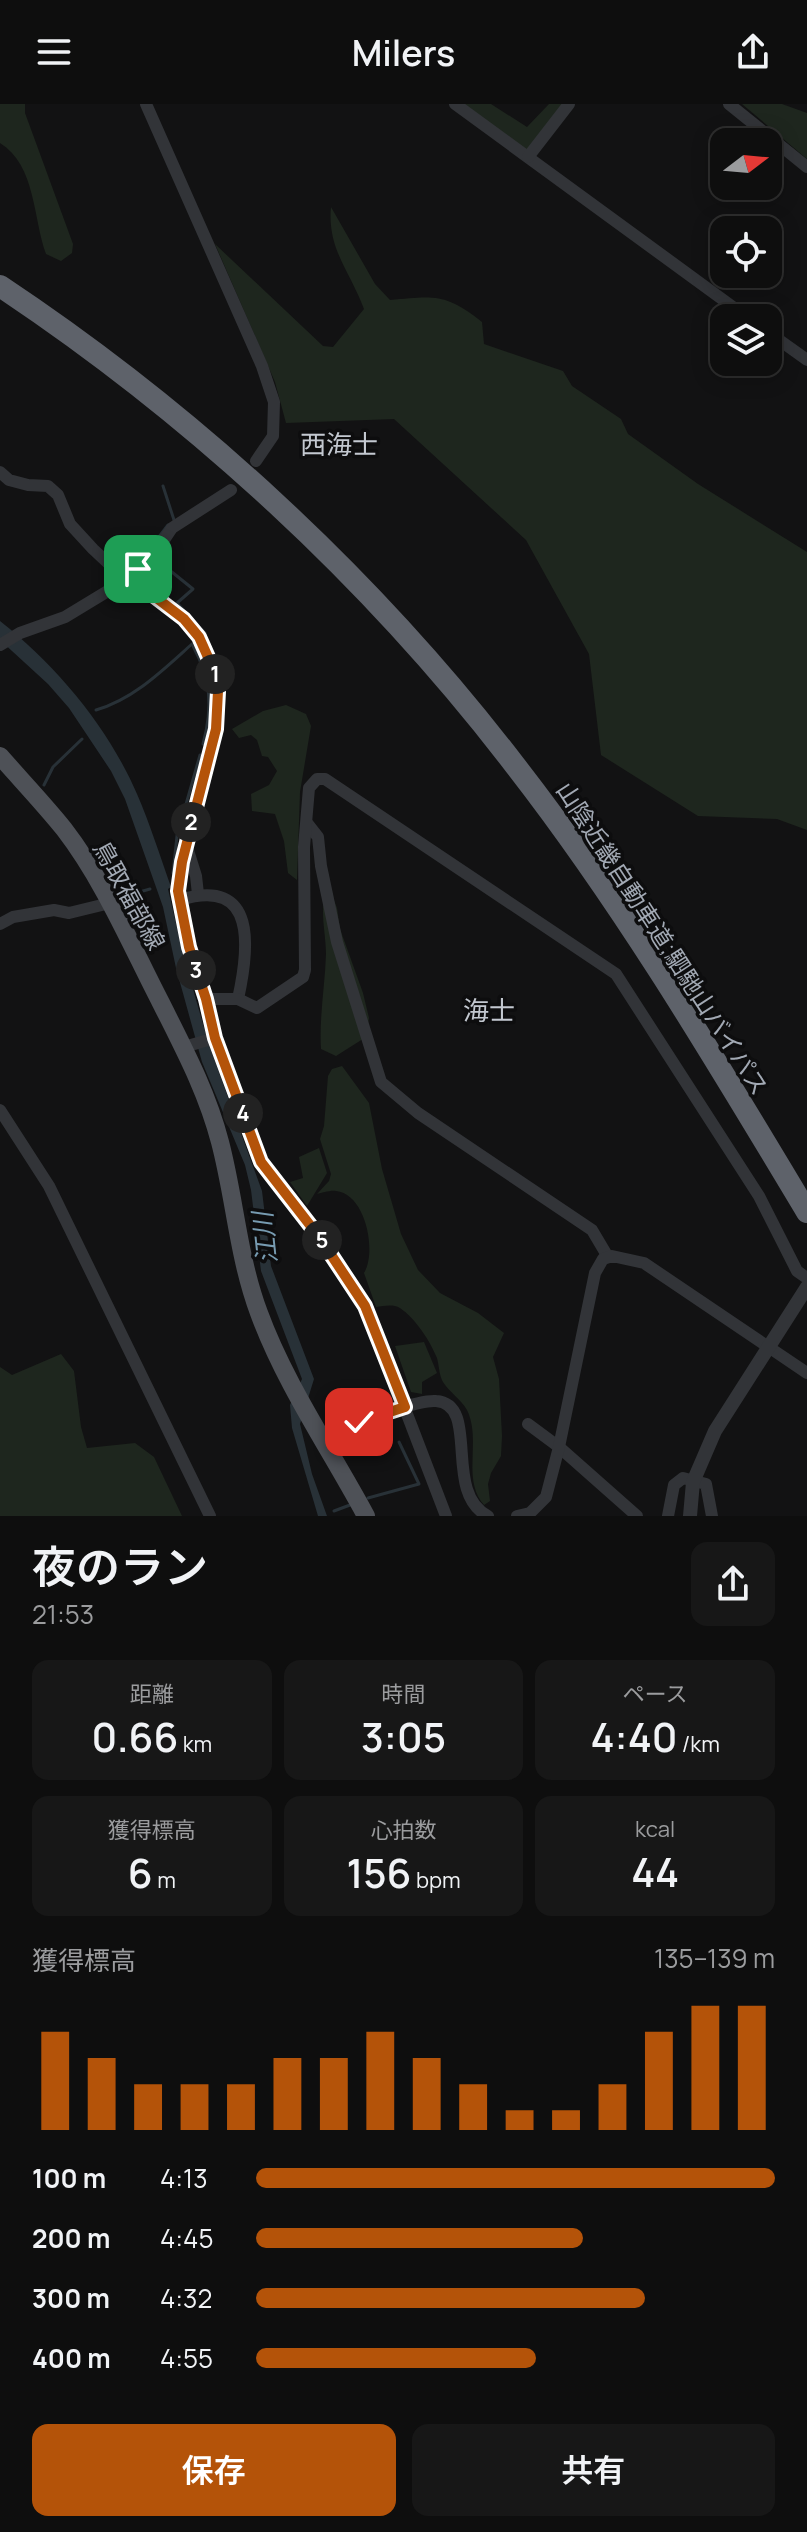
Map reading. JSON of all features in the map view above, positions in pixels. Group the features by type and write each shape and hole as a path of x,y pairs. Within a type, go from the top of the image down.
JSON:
{"highway":[{"name":"山陰近畿自動車道;駟馳山バイパス","path":"0,279 116,362 235,460 321,538 436,658 520,758 622,900 668,969 807,1198"},
{"name":"山陰近畿自動車道;駟馳山バイパス","path":"0,286 113,367 232,464 363,589 464,703 538,795 624,918 807,1212"}],"main road":[{"name":"鳥取福部線","path":"0,756 65,830 110,903 189,1046 220,1142 246,1276 276,1353 366,1516"}],"street":[{"path":"146,104 262,366 274,402 273,436 256,461"},
{"path":"455,104 729,304"},
{"path":"528,157 569,104"},
{"path":"729,104 807,167"},
{"path":"782,342 807,360"},
{"path":"0,472 9,480 48,486 58,495 70,524 126,580 150,593 184,619 199,637 215,673 218,691 216,729 186,844 178,891 213,1038 261,1162 309,1223 365,1306 446,1516"},
{"path":"0,645 20,633 65,617 126,580 152,558 172,528 231,490"},
{"path":"206,999 238,999 257,1008 300,980 304,973 304,847 311,783 325,779 616,974 759,1196 797,1271 807,1278"},
{"path":"307,823 318,837 337,942 381,1082 418,1113 592,1230 608,1257"},
{"path":"186,844 198,894"},
{"path":"180,900 198,894 228,898 244,922 244,969 238,999"},
{"path":"0,924 13,917 54,910 69,913 110,903"},
{"path":"189,1046 213,1038"},
{"path":"0,1110 49,1186 210,1516"},
{"path":"517,1516 530,1513 546,1497 595,1273 603,1259 608,1257 644,1263 807,1373"},
{"path":"690,1516 693,1482 715,1431 807,1287"},
{"path":"322,1435 405,1407 433,1400 443,1402 456,1412 462,1429 460,1459 467,1490 478,1511 488,1516"},
{"path":"528,1424 559,1447 637,1516"},
{"path":"668,1516 674,1485 683,1478 706,1484 712,1516"}],"shaded area":[{"path":"0,104 25,104 25,113 73,244 72,253 61,261 46,254 27,179 12,153 0,143"},
{"path":"459,104 491,104 527,127 549,104 566,104 527,151"},
{"path":"742,104 782,104 807,113 807,159 782,138 782,128 770,128"},
{"path":"331,207 375,284 390,300 429,298 459,306 482,322 484,344 563,371 572,386 621,419 628,434 698,484 807,552 807,830 777,819 698,816 601,755 589,654 526,540 394,419 286,423 275,382 215,244 323,346 333,347 364,309 336,248"},
{"path":"286,705 306,714 311,726 300,792 297,880 288,873 284,841 275,814 252,811 251,794 269,785 277,771 268,757 262,756 257,740 251,735 239,738 232,729 263,711"},
{"path":"328,885 369,1018 366,1037 336,1056 321,1049 326,954 323,910"},
{"path":"342,1066 369,1103 382,1169 401,1234 418,1270 440,1293 478,1313 504,1333 493,1357 499,1379 501,1456 488,1484 490,1501 484,1505 474,1483 473,1434 467,1410 443,1382 434,1351 412,1318 397,1307 376,1307 364,1273 368,1264 369,1239 355,1202 334,1191 317,1194 331,1174 320,1139 328,1076 332,1069"},
{"path":"319,1148 327,1173 307,1206 290,1182 303,1178 299,1157"},
{"path":"424,1342 437,1373 422,1382 422,1394 411,1392 395,1346"},
{"path":"61,1354 74,1371 81,1427 87,1448 135,1443 154,1457 182,1516 0,1516 0,1367 12,1375"}],"water":[{"name":"江川","path":"0,621 61,678 96,722 125,769 151,828 171,887 168,889 183,954 209,1045 262,1191 271,1266 314,1379 300,1424 312,1474 327,1516 318,1516 292,1428 290,1405 302,1379 261,1271 245,1165 202,1062 163,907 125,799 111,771 69,708 0,640"}],"waterway":[{"path":"163,486 174,520"},
{"path":"149,550 168,525"},
{"path":"157,560 193,589 177,603 205,633"},
{"path":"96,710 135,691 192,644"},
{"path":"193,646 207,682 209,705 203,744"},
{"path":"44,785 53,767 82,739"},
{"path":"173,873 177,836 200,755"},
{"path":"122,897 150,889"},
{"path":"368,1498 419,1484 399,1442"},
{"path":"334,1511 350,1505"}],"district":[{"name":"西海士","path":"339,444"},
{"name":"海士","path":"489,1010"}],"route":[{"path":"138,569 126,580 150,593 184,619 199,637 215,673 218,691 216,729 197,798 178,891 189,947 215,1038 261,1162 275,1176 320,1238 365,1306 405,1407 359,1422"}]}
